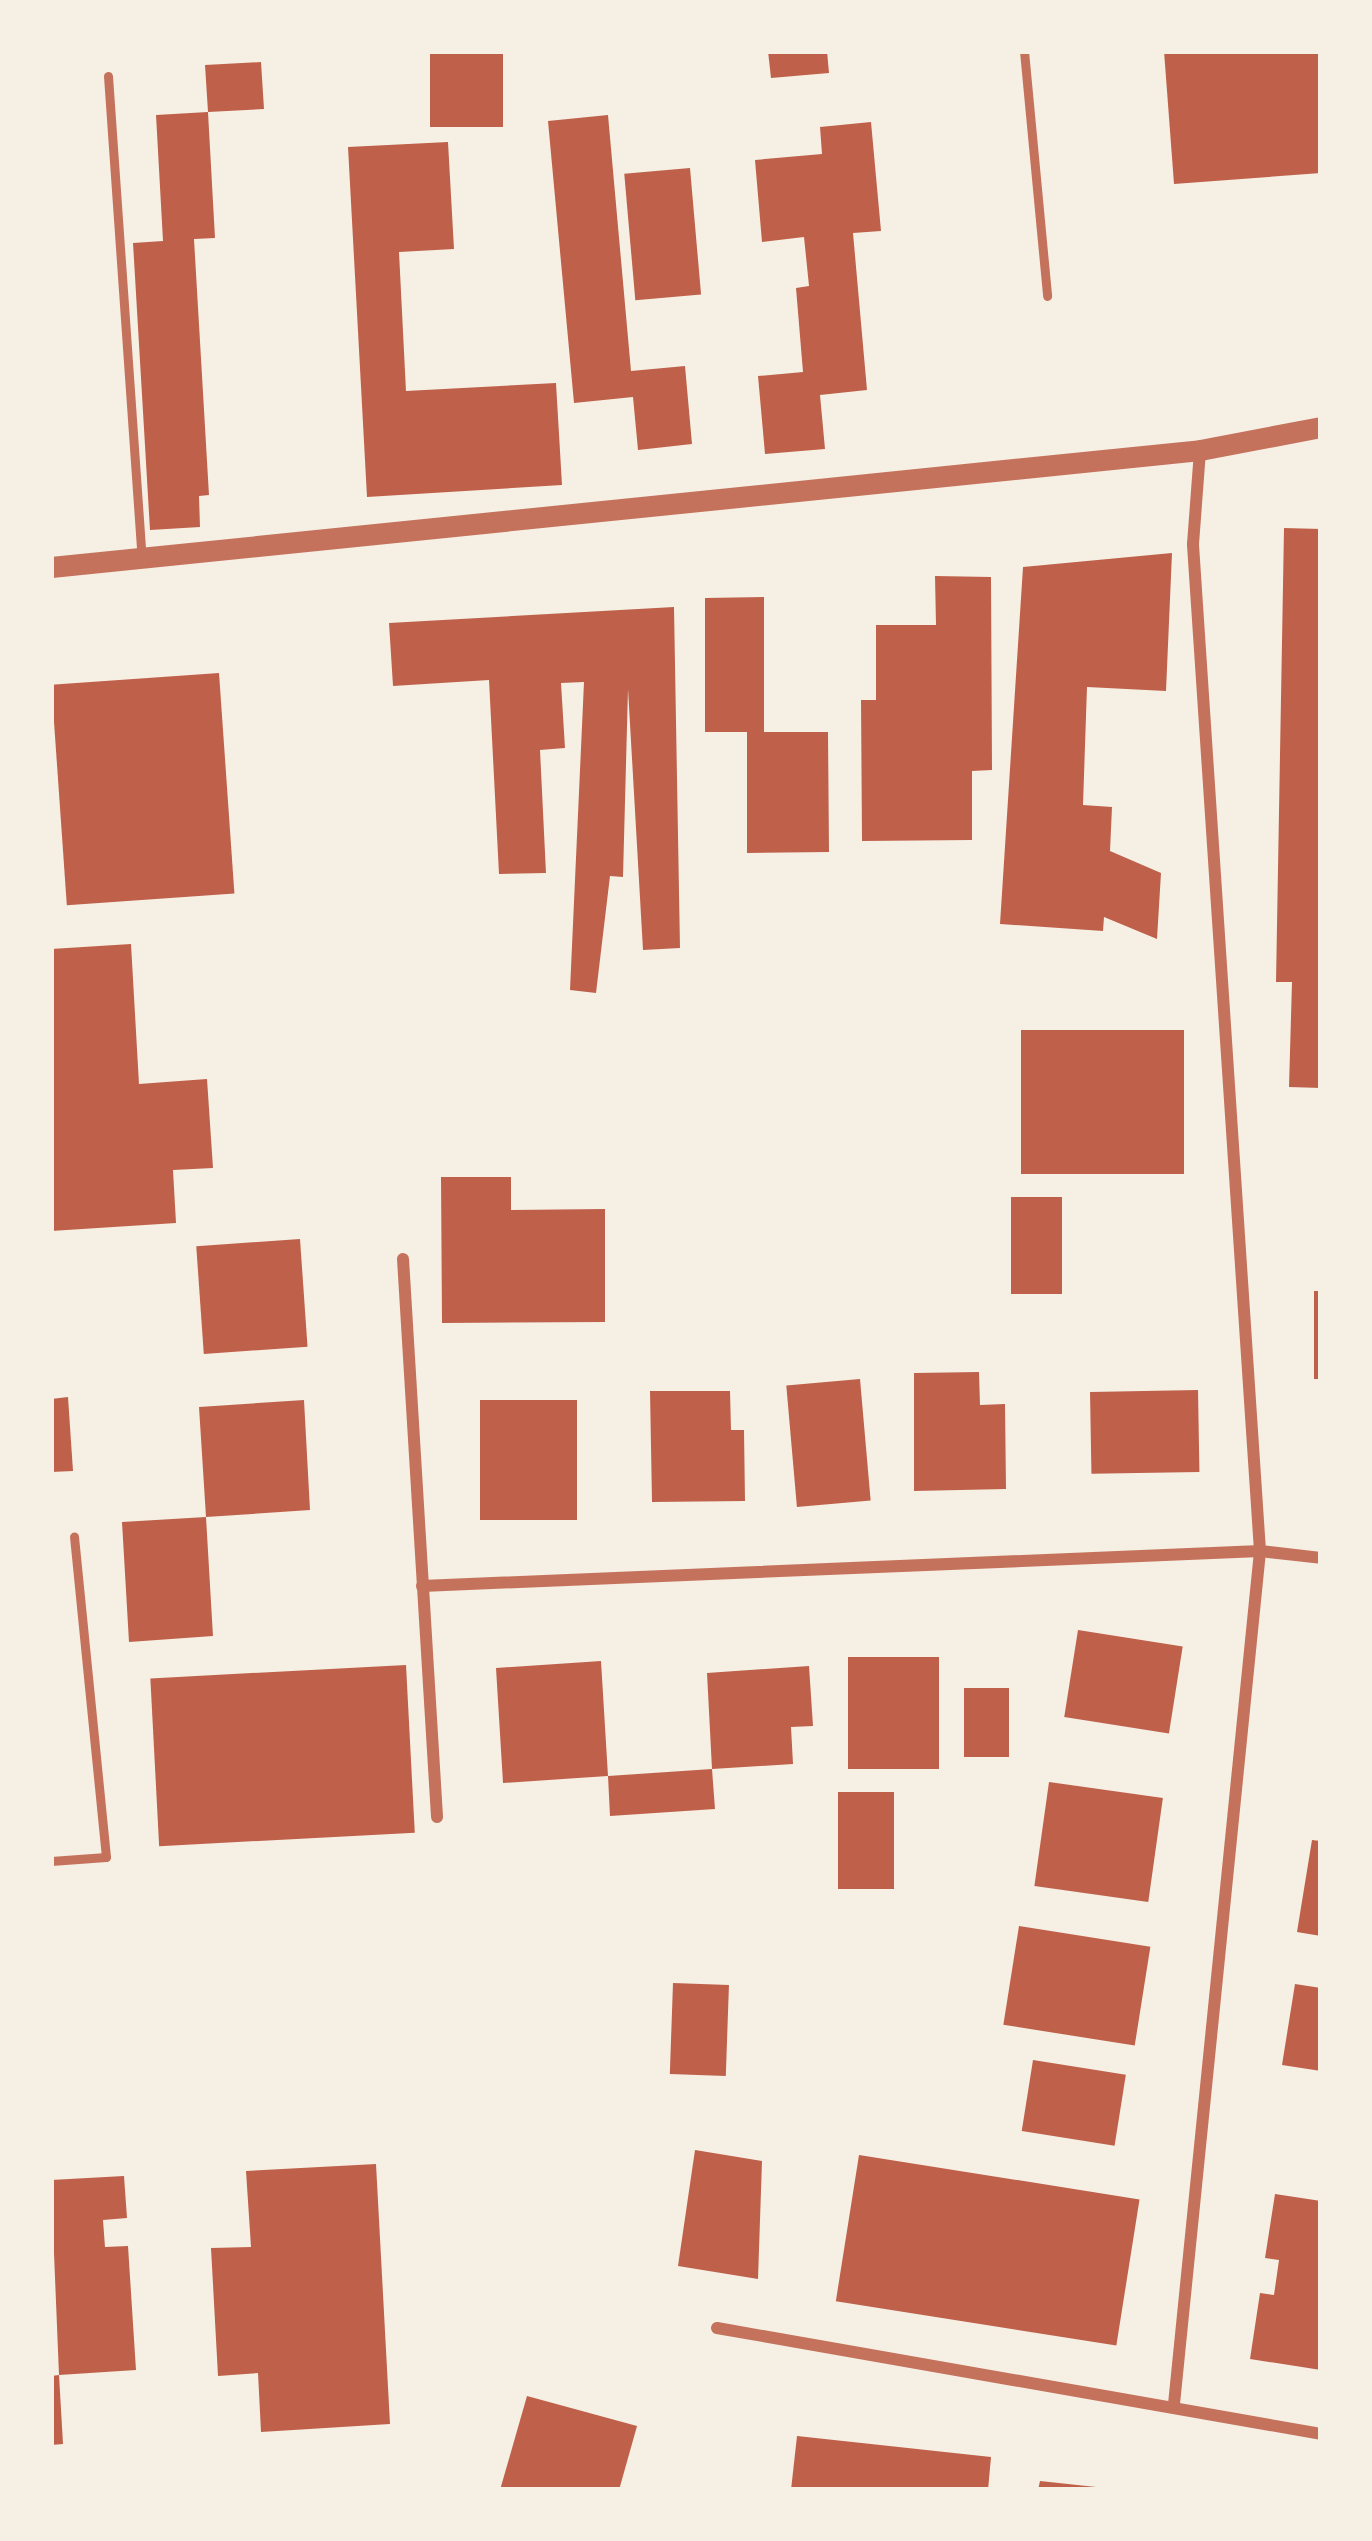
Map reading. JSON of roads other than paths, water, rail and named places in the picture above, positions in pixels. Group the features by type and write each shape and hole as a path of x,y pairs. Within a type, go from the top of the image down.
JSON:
{"street":[{"path":"51,567 1200,450 1321,428"},
{"path":"1174,2404 1260,1551 1193,544 1200,450"},
{"path":"403,1259 437,1817"},
{"path":"422,1586 1260,1551 1321,1558"},
{"path":"717,2328 1174,2404 1321,2434"}],"lane":[{"path":"1024,51 1047,296"},
{"path":"108,76 142,557"},
{"path":"51,1862 106,1857 74,1537"}]}
